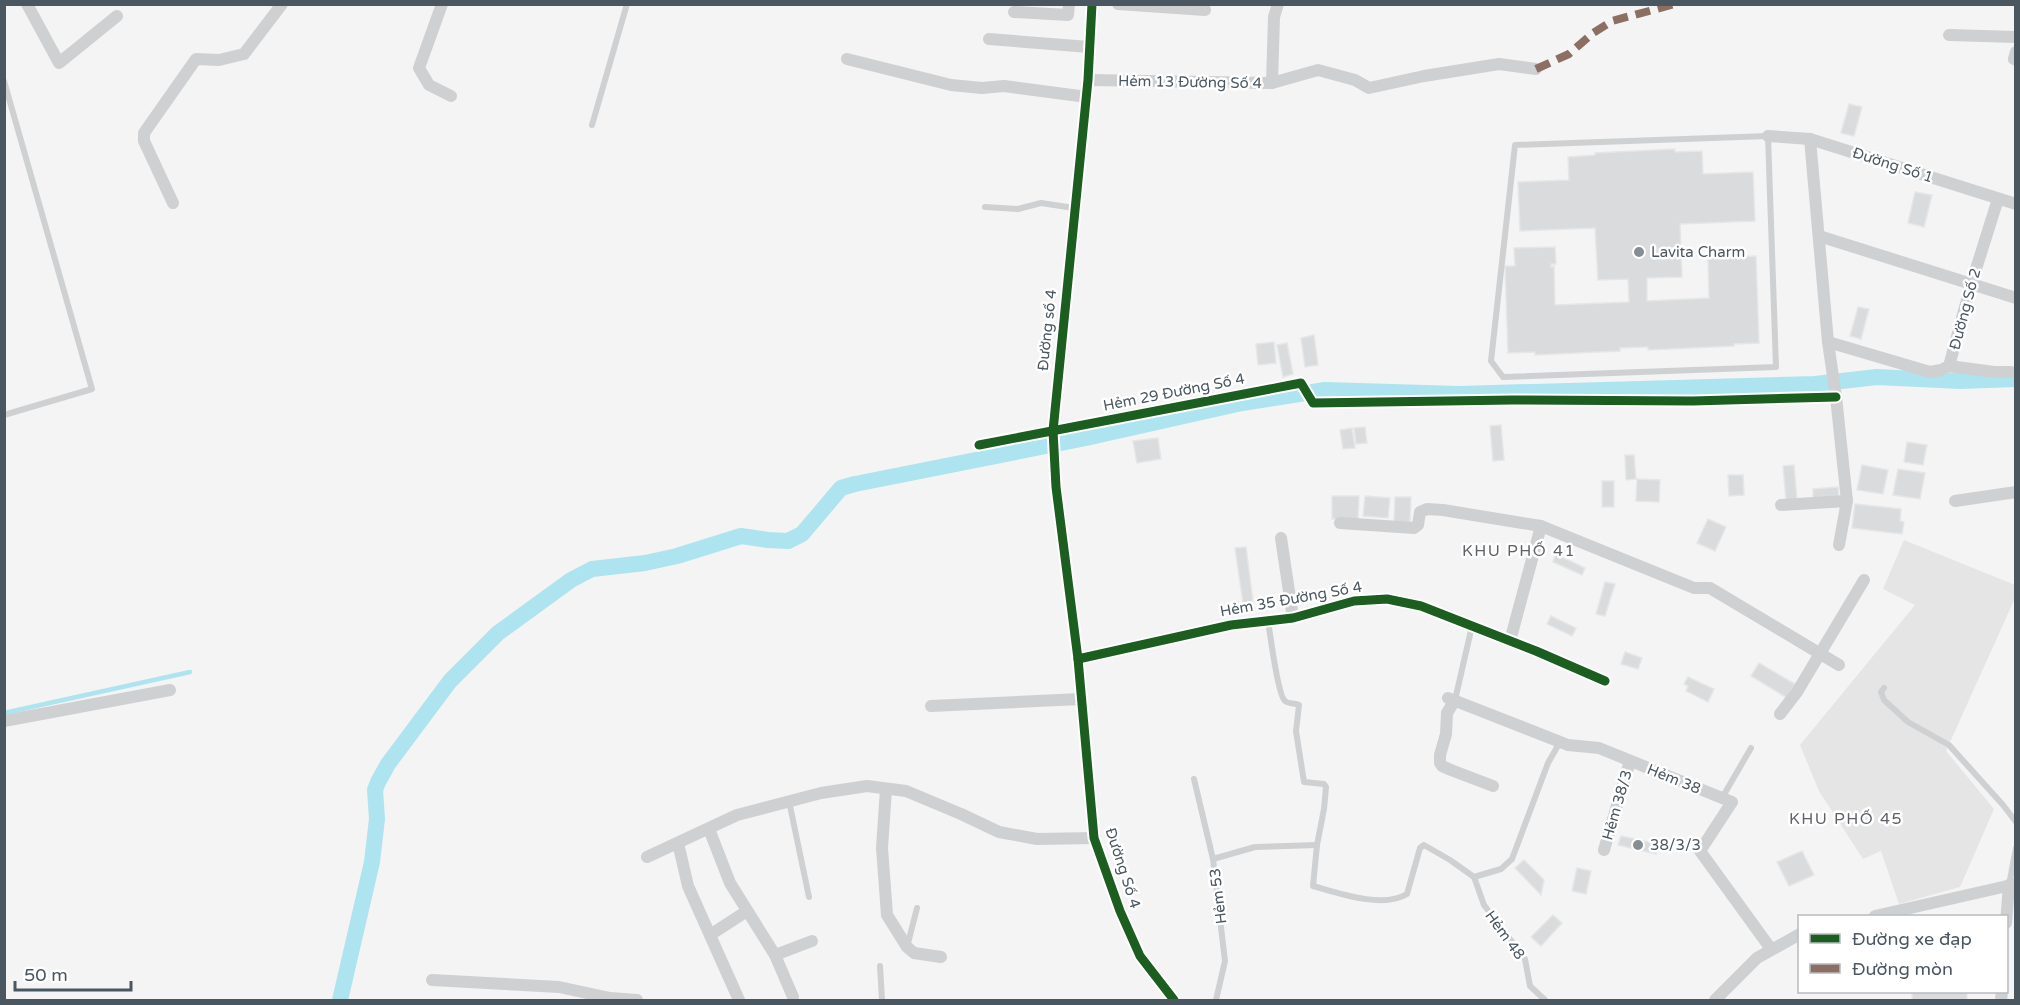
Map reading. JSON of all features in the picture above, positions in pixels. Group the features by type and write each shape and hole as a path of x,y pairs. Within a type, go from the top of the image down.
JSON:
{"street":[{"path":"27,4 59,63 117,16"},
{"path":"173,202 144,141 144,133 196,58 219,60 244,54 282,4"},
{"path":"442,4 419,68 429,85 451,96"},
{"path":"1014,12 1068,15 1069,4"},
{"name":"Đường số 4","path":"1077,659 1054,461 1053,431 1087,97 1092,4"},
{"path":"1118,4 1205,10"},
{"path":"1272,83 1274,17 1278,4"},
{"path":"1949,35 2016,37"},
{"path":"989,39 1089,46"},
{"path":"2016,52 2014,59 2016,60"},
{"path":"847,59 951,85 982,88 1004,86 1087,97"},
{"name":"Hẻm 13 Đường Số 4","path":"1088,80 1272,83 1318,70 1355,80 1370,88 1424,76 1499,64 1536,69"},
{"name":"Đường Số 1","path":"1768,136 1810,139 2016,204"},
{"path":"1810,139 1828,342 1847,501 1839,545"},
{"name":"Đường Số 2","path":"1828,342 1930,372 1949,366 1998,199"},
{"path":"1819,236 2016,298"},
{"path":"1949,366 2011,372"},
{"name":"Hẻm 29 Đường Số 4","path":"979,445 1301,382 1313,403 1512,400 1693,401 1836,397"},
{"path":"1955,501 2016,492"},
{"path":"1781,505 1847,501"},
{"path":"1340,523 1414,528 1418,525 1420,512 1427,509 1541,526 1694,588 1710,588 1839,665"},
{"path":"1510,641 1541,526"},
{"path":"1281,538 1293,618"},
{"path":"1780,714 1793,698 1864,580"},
{"name":"Hẻm 35 Đường Số 4","path":"1077,659 1231,625 1293,618 1354,601 1387,599 1422,606 1605,681"},
{"name":"Đường Số 4","path":"1077,659 1094,837 1120,911 1140,956 1174,1000"},
{"path":"4,721 170,690"},
{"path":"931,706 1080,699"},
{"path":"1451,699 1440,763 1450,770 1493,786"},
{"name":"Hẻm 38","path":"1451,699 1568,745 1599,748 1722,798"},
{"name":"Hẻm 38/3","path":"1604,850 1630,761"},
{"path":"647,857 737,814 821,793 867,786 906,791 999,832 1037,839 1094,837"},
{"path":"886,789 882,848 887,915 907,947 915,953 941,957"},
{"path":"1722,798 1732,802 1700,850 1771,949"},
{"path":"709,829 730,883 775,955 793,997"},
{"path":"678,843 688,886 739,1000"},
{"path":"1879,915 2012,885 2008,915"},
{"path":"710,935 747,911"},
{"path":"1715,1000 1757,958 1798,935"},
{"path":"775,955 812,941"},
{"path":"432,980 560,987 610,998 637,1000"}],"lane":[{"path":"592,125 627,4"},
{"path":"4,81 92,389 4,415"},
{"path":"1768,136 1776,367 1503,376 1491,361 1515,145 1768,136"},
{"path":"985,207 1018,209 1041,203 1074,208"},
{"path":"1268,621 1282,698 1299,705 1296,731 1304,782 1324,784 1326,787 1313,885 1357,899 1399,899 1407,894 1420,848 1424,845 1474,877 1501,869 1512,860 1548,763 1560,742"},
{"path":"1451,699 1472,625"},
{"path":"1884,688 1881,692 1884,700 1908,722 1949,745 2016,822"},
{"path":"1722,798 1751,748"},
{"path":"1194,779 1213,859"},
{"path":"789,800 809,897"},
{"name":"Hẻm 53","path":"1216,1000 1225,961 1213,859 1255,846 1317,845"},
{"path":"2012,885 2016,848"},
{"name":"Hẻm 48","path":"1474,877 1484,905 1525,959 1530,987 1545,1000"},
{"path":"907,947 917,908"},
{"path":"880,966 882,1000"}],"shaded area":[{"path":"1904,540 2015,585 2015,598 1946,751 1994,809 1960,887 1899,904 1881,851 1863,859 1819,791 1800,745 1915,605 1883,589"}],"building":[{"path":"1849,104 1862,107 1854,136 1841,133"},
{"name":"Lavita Charm","path":"1675,149 1675,152 1702,151 1703,174 1753,172 1755,221 1680,224 1682,277 1647,278 1647,301 1709,298 1708,258 1756,256 1759,343 1648,350 1648,347 1620,348 1620,351 1535,355 1535,352 1508,353 1505,266 1515,266 1514,248 1555,247 1556,264 1551,264 1551,267 1554,266 1555,305 1629,302 1628,279 1598,280 1595,228 1520,231 1518,182 1569,180 1568,157 1595,155 1595,153"},
{"path":"1915,192 1932,195 1924,227 1908,223"},
{"path":"1858,307 1869,309 1861,339 1850,336"},
{"path":"1314,335 1318,365 1305,367 1301,338"},
{"path":"1274,342 1276,363 1258,365 1256,344"},
{"path":"1287,343 1293,374 1283,377 1277,345"},
{"path":"1501,425 1504,460 1493,461 1490,426"},
{"path":"1365,427 1367,443 1356,444 1354,428"},
{"path":"1352,428 1355,448 1343,449 1340,430"},
{"path":"1158,438 1161,459 1137,463 1133,441"},
{"path":"1907,442 1927,445 1923,465 1904,462"},
{"path":"1625,455 1634,455 1636,479 1626,480"},
{"path":"1794,465 1797,499 1786,500 1783,466"},
{"path":"1862,465 1888,470 1883,494 1857,490"},
{"path":"1898,469 1925,473 1920,499 1893,495"},
{"path":"1728,475 1743,475 1744,495 1729,496"},
{"path":"1637,479 1660,480 1659,502 1636,501"},
{"path":"1602,481 1614,481 1614,507 1602,507"},
{"path":"1838,487 1839,498 1813,500 1813,489"},
{"path":"1332,496 1359,496 1358,519 1332,519"},
{"path":"1365,496 1390,498 1388,518 1363,516"},
{"path":"1395,497 1411,497 1410,522 1394,522"},
{"path":"1855,504 1901,509 1900,521 1904,522 1902,534 1852,528"},
{"path":"1708,519 1726,527 1715,551 1697,543"},
{"path":"1246,547 1253,601 1243,603 1235,548"},
{"path":"1556,554 1585,568 1582,575 1553,562"},
{"path":"1605,582 1615,584 1605,616 1596,614"},
{"path":"1551,616 1576,628 1572,636 1547,624"},
{"path":"1625,652 1642,658 1638,669 1621,664"},
{"path":"1759,663 1795,684 1787,698 1751,676"},
{"path":"1688,677 1714,689 1708,702 1686,691 1688,686 1684,684"},
{"name":"38/3/3","path":"1621,836 1658,844 1656,854 1618,845"},
{"path":"1802,851 1814,875 1789,886 1777,862"},
{"path":"1524,860 1544,880 1541,895 1515,868"},
{"path":"1577,868 1591,871 1586,894 1572,891"},
{"path":"1553,915 1562,923 1541,946 1531,937"},
{"path":"1912,993 1967,993 1967,1000 1912,1000"}],"waterway":[{"path":"340,1000 372,862 377,819 375,790 388,764 450,681 498,633 571,580 592,569 645,563 677,556 741,536 788,541 802,534 841,488 855,484 1086,438 1242,403 1325,390 1459,394 1815,384 1877,377 1960,381 2016,379"},
{"path":"4,713 190,672"}],"marked path":[{"path":"1536,69 1569,54 1593,33 1612,21 1675,4"}],"cycle path":[{"path":"1092,4 1088,80 1053,431 1056,487 1078,659 1094,838 1120,911 1140,956 1174,1000"},
{"path":"979,445 1301,383 1313,403 1512,400 1693,401 1836,397"},
{"path":"1078,659 1231,625 1293,618 1354,601 1387,599 1421,606 1605,681"}],"place":[{"name":"Lavita Charm","path":"1639,252"},
{"name":"38/3/3","path":"1638,845"}],"district":[{"name":"KHU PHỐ 41","path":"1519,550"},
{"name":"KHU PHỐ 45","path":"1846,818"}]}
